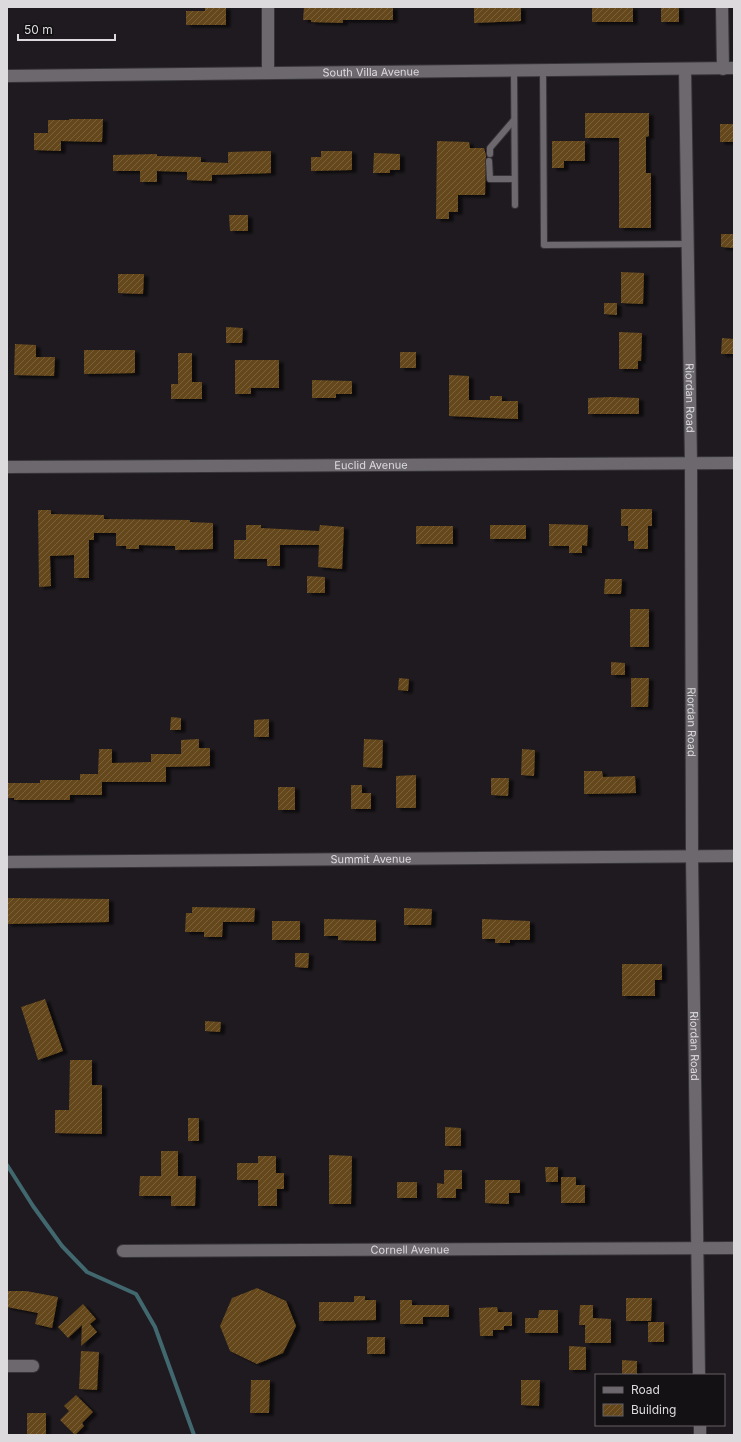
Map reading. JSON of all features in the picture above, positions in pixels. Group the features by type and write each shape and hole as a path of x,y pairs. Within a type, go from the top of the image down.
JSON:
{"street":[{"path":"268,7 268,73"},
{"path":"722,7 729,68"},
{"name":"South Villa Avenue","path":"7,76 729,68"},
{"name":"Riordan Road","path":"685,69 691,464 692,856 699,1374"},
{"name":"Euclid Avenue","path":"7,467 734,463"},
{"name":"Summit Avenue","path":"7,862 734,856"},
{"name":"Cornell Avenue","path":"123,1251 734,1248"},
{"path":"7,1366 33,1366"}],"lane":[{"path":"543,70 544,245 687,244"},
{"path":"514,71 515,206"},
{"path":"490,154 490,148 514,120"},
{"path":"490,161 490,179 514,179"}],"building":[{"path":"205,7 226,7 226,25 186,25 186,11 205,11"},
{"path":"304,7 393,7 393,20 343,20 343,23 311,22 311,20 303,20"},
{"path":"474,7 521,7 521,21 474,23"},
{"path":"592,7 633,7 633,22 592,22"},
{"path":"661,7 679,7 679,22 661,22"},
{"path":"585,113 649,113 649,136 646,137 646,173 651,173 651,228 619,228 619,138 585,138"},
{"path":"103,119 102,142 61,141 61,151 34,150 34,133 48,133 48,120"},
{"path":"720,124 734,124 734,142 720,142"},
{"path":"437,141 469,142 470,148 484,148 486,155 485,195 458,195 458,212 449,212 449,219 436,219"},
{"path":"552,141 585,141 585,161 564,161 564,168 552,168"},
{"path":"271,151 271,173 212,175 212,181 187,180 187,172 157,171 157,182 140,182 140,171 113,171 113,155 157,154 157,156 201,157 201,162 228,163 228,152"},
{"path":"321,151 352,151 352,170 311,171 311,157 321,157"},
{"path":"374,153 400,154 400,170 390,170 390,173 373,173"},
{"path":"229,215 248,215 248,231 230,231"},
{"path":"721,234 734,234 734,248 721,247"},
{"path":"621,272 644,273 643,304 621,303"},
{"path":"118,274 144,274 143,294 118,293"},
{"path":"604,303 617,303 617,315 604,314"},
{"path":"226,327 243,328 242,343 226,343"},
{"path":"619,332 642,333 641,361 638,361 638,369 619,369"},
{"path":"722,338 734,339 734,354 721,354"},
{"path":"15,344 36,345 36,357 55,357 54,376 14,375"},
{"path":"84,350 135,350 135,373 84,374"},
{"path":"400,352 416,352 416,368 400,368"},
{"path":"178,353 192,353 192,382 202,382 202,399 171,399 171,384 178,384"},
{"path":"235,360 279,360 279,388 251,388 251,394 235,394"},
{"path":"449,375 469,376 469,400 490,400 490,396 502,396 502,401 518,401 518,419 449,416"},
{"path":"312,380 352,381 352,394 336,394 336,398 312,398"},
{"path":"588,398 639,398 639,414 588,414"},
{"path":"621,509 652,509 652,526 648,526 648,549 634,549 634,541 628,541 628,526 621,526"},
{"path":"38,510 51,510 51,514 104,515 104,519 190,520 190,522 213,523 213,549 175,550 175,546 139,545 139,549 126,549 126,546 116,546 116,533 94,533 94,540 89,540 89,578 74,578 74,555 50,556 51,586 39,587"},
{"path":"549,524 588,525 587,546 582,545 582,553 569,553 569,546 549,546"},
{"path":"246,525 261,525 261,528 319,531 320,525 344,527 342,569 318,567 319,545 280,545 280,566 267,566 267,559 234,559 234,540 246,540"},
{"path":"490,525 526,525 526,539 490,539"},
{"path":"416,526 453,526 453,544 416,544"},
{"path":"307,576 325,577 325,593 307,593"},
{"path":"605,579 622,579 621,594 604,594"},
{"path":"630,609 649,609 649,647 630,647"},
{"path":"611,662 625,663 625,675 611,675"},
{"path":"399,678 409,679 408,691 398,690"},
{"path":"631,678 649,678 648,707 631,707"},
{"path":"171,717 181,718 181,730 170,730"},
{"path":"269,719 269,737 254,737 254,720"},
{"path":"199,739 199,748 210,748 210,766 166,767 166,782 102,782 102,795 70,795 70,800 14,800 14,798 7,798 7,783 40,783 40,780 80,780 80,774 98,774 99,749 112,749 112,763 151,762 151,754 181,754 181,740"},
{"path":"364,739 383,740 382,768 363,767"},
{"path":"522,749 535,750 534,776 521,775"},
{"path":"584,771 602,771 603,777 635,776 636,793 584,794"},
{"path":"416,775 416,808 396,808 396,776"},
{"path":"491,778 509,778 508,796 491,795"},
{"path":"351,785 362,785 362,793 371,793 371,809 351,809"},
{"path":"278,787 295,787 295,810 278,810"},
{"path":"7,898 109,899 109,922 7,924"},
{"path":"192,907 255,908 254,922 223,922 222,937 204,937 204,932 185,932 186,913 192,913"},
{"path":"404,908 432,909 431,925 404,925"},
{"path":"324,919 376,920 376,941 338,940 338,936 324,936"},
{"path":"482,919 530,921 530,940 510,940 510,943 495,943 495,939 482,939"},
{"path":"272,921 300,921 300,940 272,940"},
{"path":"295,953 309,953 308,968 295,967"},
{"path":"622,964 662,964 662,980 655,980 655,996 622,996"},
{"path":"45,999 63,1051 38,1060 21,1007"},
{"path":"205,1021 221,1022 220,1032 205,1031"},
{"path":"70,1060 92,1060 92,1085 102,1085 102,1134 55,1133 55,1110 69,1110"},
{"path":"188,1118 199,1118 199,1141 188,1141"},
{"path":"445,1127 461,1128 461,1146 445,1146"},
{"path":"161,1151 178,1151 178,1176 196,1176 195,1206 171,1206 171,1196 139,1196 140,1176 161,1176"},
{"path":"329,1155 352,1156 351,1204 329,1204"},
{"path":"258,1156 276,1156 276,1173 284,1173 284,1189 277,1189 277,1206 258,1206 258,1180 237,1180 237,1163 258,1163"},
{"path":"545,1167 558,1167 558,1182 546,1182"},
{"path":"444,1170 462,1170 462,1189 456,1189 456,1198 437,1198 437,1183 444,1184"},
{"path":"561,1177 576,1177 576,1185 585,1185 585,1203 561,1203"},
{"path":"485,1180 520,1180 520,1193 509,1193 509,1204 485,1203"},
{"path":"397,1182 417,1182 417,1198 397,1198"},
{"path":"257,1288 286,1301 296,1326 283,1353 257,1364 230,1351 220,1326 232,1298"},
{"path":"7,1291 26,1291 58,1297 52,1328 35,1324 38,1313 7,1307"},
{"path":"354,1296 365,1296 365,1300 376,1300 376,1320 319,1321 319,1302 354,1302"},
{"path":"626,1298 652,1298 651,1321 626,1321"},
{"path":"400,1300 412,1300 412,1305 449,1305 449,1317 423,1317 423,1324 400,1324"},
{"path":"83,1304 96,1319 90,1324 97,1332 81,1346 82,1325 68,1338 58,1327"},
{"path":"580,1305 593,1305 593,1318 611,1319 611,1343 585,1343 585,1325 579,1325"},
{"path":"497,1307 498,1312 512,1312 512,1326 504,1326 504,1330 493,1330 493,1336 480,1336 479,1308"},
{"path":"539,1310 558,1310 558,1333 525,1333 525,1318 538,1318"},
{"path":"648,1322 664,1322 664,1342 648,1342"},
{"path":"367,1337 385,1337 385,1354 367,1354"},
{"path":"569,1346 586,1347 586,1370 569,1370"},
{"path":"81,1351 99,1352 97,1390 79,1389"},
{"path":"622,1360 637,1361 637,1374 622,1374"},
{"path":"251,1380 270,1380 269,1413 250,1413"},
{"path":"521,1380 540,1380 539,1406 521,1405"},
{"path":"76,1395 93,1412 82,1423 84,1426 75,1435 60,1420 69,1411 64,1406"},
{"path":"27,1413 46,1413 46,1435 27,1435"}],"waterway":[{"path":"7,1165 33,1206 62,1246 87,1272 136,1294 155,1327 194,1435"}]}
